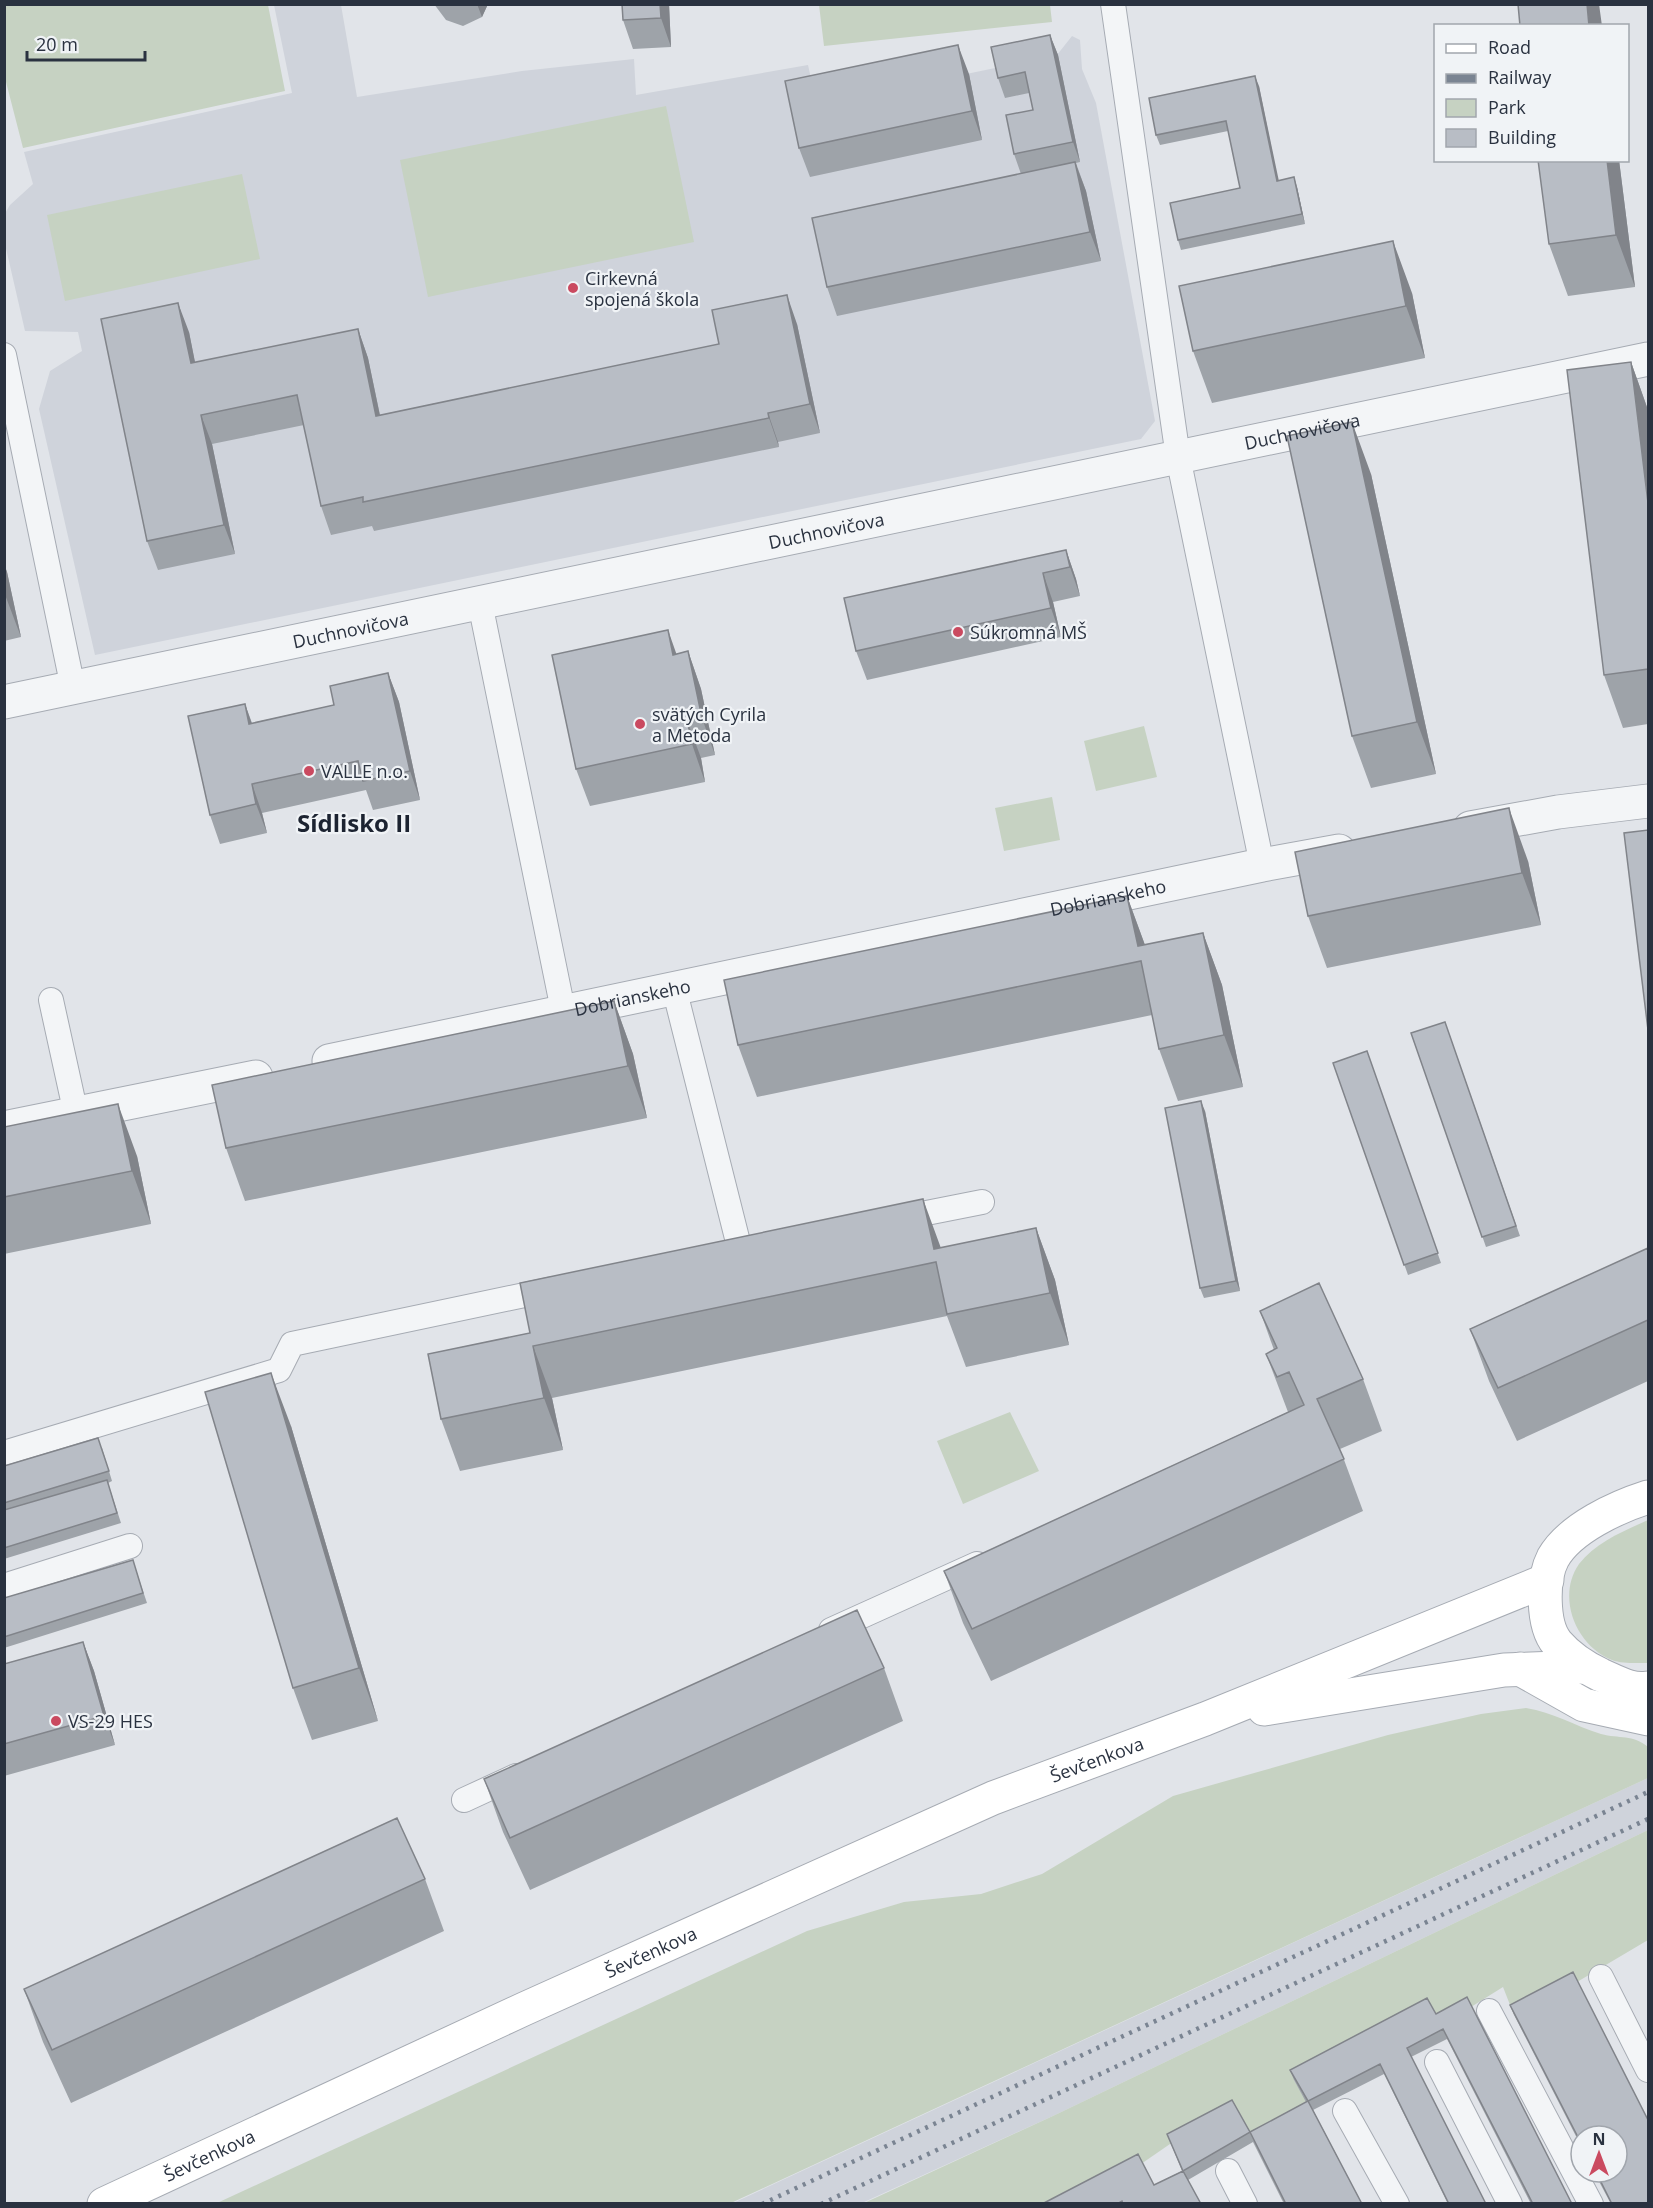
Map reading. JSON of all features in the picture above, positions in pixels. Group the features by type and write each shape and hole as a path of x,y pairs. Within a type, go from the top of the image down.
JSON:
{"main road":[{"name":"Ševčenkova","path":"1645,1700 1583,1667 1556,1641 1545,1610 1547,1580 1553,1558 1575,1534 1609,1514 1648,1497"},
{"name":"Ševčenkova","path":"125,2199 524,2009 993,1798 1204,1719 1547,1580"},
{"name":"Ševčenkova","path":"1204,1719 1520,1669 1583,1667"},
{"path":"1520,1669 1584,1705 1645,1700"}],"street":[{"name":"Duchnovičova","path":"4,702 1648,359"},
{"path":"1444,833 1558,812 1648,801"},
{"name":"Dobrianskeho","path":"4,1128 1262,865 1365,847"}],"lane":[{"path":"1113,4 1178,457 1262,865"},
{"path":"4,355 73,688"},
{"path":"480,603 563,1010"},
{"path":"674,988 740,1250"},
{"path":"51,1000 76,1114"},
{"path":"878,1223 982,1202"},
{"path":"4,1453 279,1370 292,1344 570,1286"},
{"path":"4,1586 130,1546"},
{"path":"806,1642 1000,1553"},
{"path":"464,1800 538,1766"},
{"path":"1601,1977 1648,2070"},
{"path":"1489,2011 1591,2204"},
{"path":"1437,2062 1510,2204"},
{"path":"1345,2111 1397,2204"},
{"path":"1228,2171 1245,2204"}],"shaded area":[{"name":"Cirkevná spojená škola","path":"274,5 341,5 357,97 522,71 634,59 636,95 808,65 817,105 1057,55 1072,36 1080,40 1082,69 1096,103 1155,421 1141,439 95,655 39,409 50,371 82,351 78,332 25,331 5,244 4,215 10,205 33,184 24,152 292,93"},
{"path":"1648,1778 1648,1830 1055,2115 862,2203 731,2204"}],"green space":[{"path":"4,5 268,5 285,91 23,148 5,78"},
{"path":"819,5 1050,5 1052,22 824,46"},
{"path":"666,106 694,242 428,297 400,160"},
{"path":"242,174 260,259 65,301 47,215"},
{"path":"1144,726 1157,777 1096,791 1084,741"},
{"path":"1052,797 1060,840 1004,851 995,808"},
{"path":"1010,1412 1039,1471 963,1504 937,1441"},
{"path":"1648,1520 1648,1663 1616,1661 1599,1653 1588,1644 1573,1619 1569,1591 1572,1577 1579,1564 1594,1549"},
{"path":"1526,1708 1601,1734 1637,1740 1648,1747 1648,1778 731,2203 217,2203 807,1931 904,1902 981,1894 1042,1874 1173,1796 1388,1735 1481,1714"},
{"path":"1648,1830 1648,1940 1577,1982 1514,2015 1503,1987 1471,2007 1294,2080 1312,2111 1253,2142 1170,2144 1141,2164 1065,2203 862,2204 1055,2115"}],"building":[{"path":"622,4 660,4 661,18 623,20"},
{"path":"1518,4 1587,4 1589,24 1520,24"},
{"path":"1050,35 1073,142 1014,154 1006,115 1033,110 1025,72 998,78 991,47"},
{"path":"958,45 972,111 799,148 785,81"},
{"path":"1255,76 1277,181 1294,177 1302,214 1178,240 1170,203 1240,188 1226,121 1156,135 1149,98"},
{"path":"1075,162 1090,232 827,287 812,218"},
{"path":"1538,162 1607,162 1616,235 1549,244"},
{"path":"1393,241 1406,306 1193,351 1179,286"},
{"name":"Cirkevná spojená škola","path":"787,295 810,404 768,413 769,418 363,502 363,497 321,506 297,395 201,415 224,525 147,541 101,319 178,303 191,363 358,329 376,416 719,344 712,310"},
{"path":"1631,362 1648,503 1648,669 1604,675 1567,370"},
{"path":"1352,422 1417,722 1352,736 1287,436"},
{"path":"1066,550 1070,567 1043,573 1051,608 856,651 844,598"},
{"name":"svätých Cyrila a Metoda","path":"668,630 673,655 688,651 702,718 687,720 692,744 576,769 552,655"},
{"name":"VALLE n.o.","path":"388,673 410,771 363,781 358,761 252,784 256,804 210,815 188,716 245,704 249,724 334,705 330,686"},
{"path":"1509,808 1522,873 1308,916 1295,852"},
{"path":"1648,830 1648,1030 1624,833"},
{"path":"1127,896 1138,946 1203,933 1224,1035 1159,1049 1141,961 738,1045 724,980"},
{"path":"614,1001 628,1066 226,1148 212,1085"},
{"path":"1445,1022 1516,1226 1482,1237 1411,1033"},
{"path":"1367,1051 1438,1253 1404,1265 1333,1063"},
{"path":"1201,1101 1236,1281 1200,1288 1165,1108"},
{"path":"118,1104 132,1171 4,1197 4,1127"},
{"path":"923,1199 934,1249 1036,1228 1050,1293 947,1314 936,1262 533,1346 544,1398 441,1419 428,1354 530,1333 520,1283"},
{"path":"1648,1248 1648,1320 1498,1388 1470,1329"},
{"path":"1319,1283 1363,1379 1317,1399 1344,1459 972,1629 944,1571 1304,1405 1289,1372 1277,1377 1266,1354 1277,1348 1260,1311"},
{"path":"271,1373 359,1668 293,1688 205,1392"},
{"path":"98,1438 109,1471 4,1503 4,1466"},
{"path":"107,1480 117,1513 4,1548 4,1510"},
{"path":"133,1560 143,1593 4,1637 4,1598"},
{"path":"857,1610 884,1668 510,1838 484,1779"},
{"path":"83,1642 104,1716 4,1744 4,1664"},
{"path":"397,1818 425,1879 52,2050 24,1989"},
{"path":"1573,1972 1648,2120 1648,2204 1612,2204 1602,2184 1629,2184 1629,2124 1571,2124 1510,2005"},
{"path":"1467,1997 1572,2204 1533,2204 1443,2029 1407,2048 1486,2204 1449,2204 1380,2064 1308,2101 1290,2070 1427,1998 1436,2014"},
{"path":"1232,2100 1250,2132 1183,2171 1167,2134"},
{"path":"1308,2101 1362,2204 1286,2204 1250,2132"},
{"path":"1138,2154 1154,2185 1183,2171 1201,2204 1123,2204 1122,2201 1117,2204 1042,2204"}],"railway":[{"path":"762,2204 1648,1792"},
{"path":"821,2204 1648,1819"}],"place":[{"name":"Cirkevná spojená škola","path":"573,288"},
{"name":"Súkromná MŠ","path":"958,632"},
{"name":"svätých Cyrila a Metoda","path":"640,724"},
{"name":"VALLE n.o.","path":"309,771"},
{"name":"VS-29 HES","path":"56,1721"}],"district":[{"name":"Sídlisko II","path":"354,822"}]}
